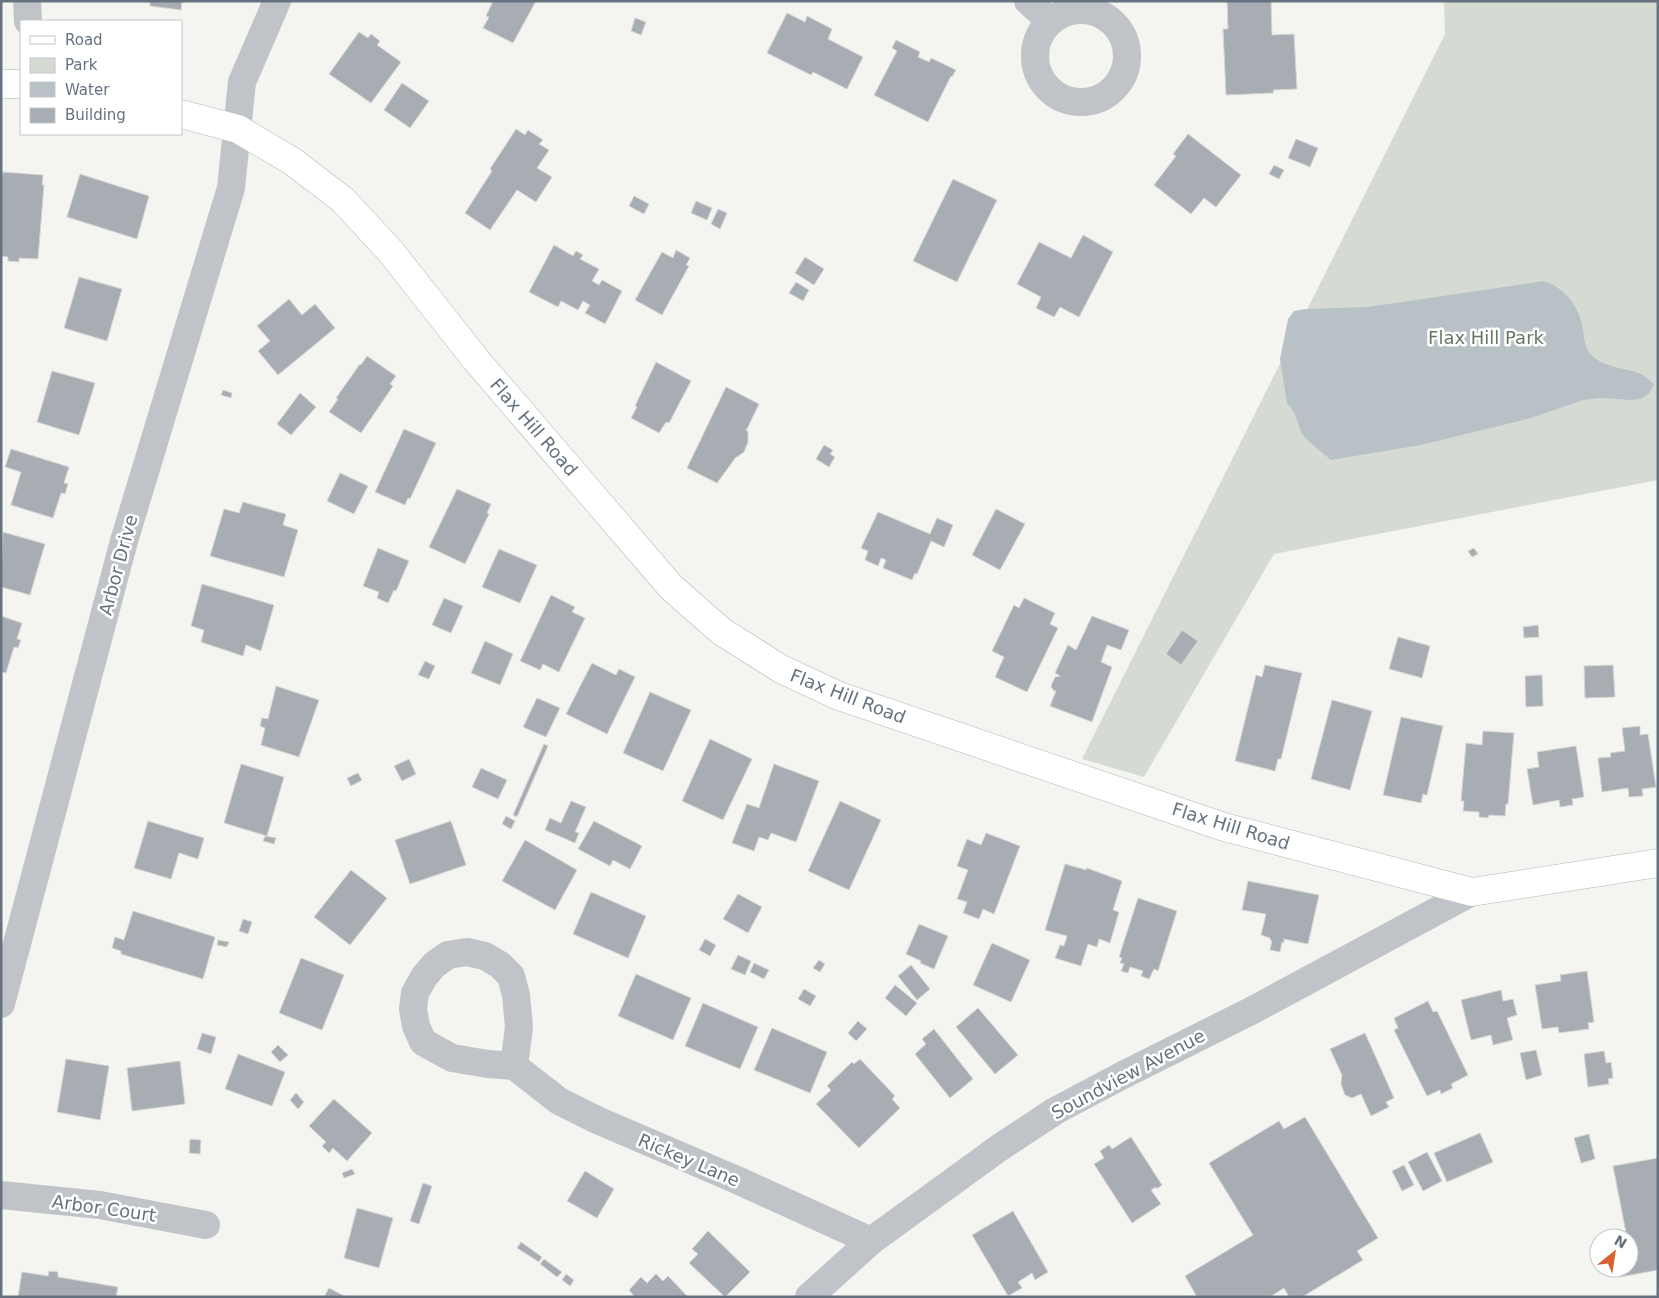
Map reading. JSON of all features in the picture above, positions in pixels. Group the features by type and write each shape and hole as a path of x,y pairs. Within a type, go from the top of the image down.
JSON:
{"main road":[{"path":"1,84 20,84"},
{"name":"Flax Hill Road","path":"182,114 238,129 292,161 343,200 390,252 477,361 671,587 721,631 781,670 840,696 1224,826 1472,892 1658,863"}],"street":[{"path":"27,1 28,20"},
{"name":"Arbor Drive","path":"1,1004 124,541 231,188 242,82 277,1"},
{"path":"1028,1 1050,21"},
{"name":"Soundview Avenue","path":"809,1297 871,1240 999,1148 1055,1111 1251,1011 1472,892"},
{"path":"467,952 484,956 500,965 511,976 516,995 519,1027 514,1066 452,1058 423,1042 416,1026 413,1009 415,993 424,976 434,965 448,955 467,952"},
{"name":"Rickey Lane","path":"514,1066 559,1101 597,1120 871,1240"},
{"name":"Arbor Court","path":"1,1195 100,1205 206,1225"}],"green space":[{"name":"Flax Hill Park","path":"1444,1 1658,1 1658,480 1274,554 1144,777 1082,759 1445,34"}],"water":[{"path":"1544,281 1564,292 1577,310 1589,352 1606,364 1645,376 1654,384 1649,394 1640,399 1631,400 1602,398 1583,400 1531,418 1421,445 1331,460 1306,439 1301,432 1294,412 1287,403 1280,359 1288,319 1294,311 1368,307"}],"building":[{"path":"150,1 182,1 181,10 150,6"},
{"path":"493,1 536,1 513,43 483,28 489,17 486,16"},
{"path":"1227,1 1271,1 1272,35 1294,34 1297,89 1273,90 1274,93 1226,95 1223,29 1228,29"},
{"path":"787,13 805,22 807,16 832,29 828,39 863,57 847,89 813,72 811,75 767,53"},
{"path":"635,18 646,22 641,35 631,31"},
{"path":"359,32 368,38 371,34 380,41 377,45 401,62 371,103 329,74"},
{"path":"896,40 920,52 918,57 929,62 931,58 956,70 951,76 928,122 874,95 897,51 892,48"},
{"path":"402,83 429,101 410,128 384,110"},
{"path":"516,129 525,135 528,130 543,140 539,144 549,150 537,168 552,177 536,202 517,190 490,230 465,213"},
{"path":"1188,134 1241,175 1216,207 1204,198 1191,214 1154,185 1176,156 1173,154"},
{"path":"1296,139 1318,148 1310,167 1288,158"},
{"path":"1274,165 1284,170 1279,179 1269,174"},
{"path":"3,172 43,175 42,185 44,185 38,259 19,258 19,262 8,261 8,257 1,256 1,180"},
{"path":"80,174 149,196 137,239 67,217"},
{"path":"953,179 997,200 957,282 913,261"},
{"path":"634,196 649,204 644,214 629,206"},
{"path":"696,201 712,208 707,220 691,213"},
{"path":"718,209 727,213 720,229 711,224"},
{"path":"1083,235 1113,252 1079,317 1060,307 1054,317 1036,308 1041,297 1017,284 1039,242 1071,258"},
{"path":"554,245 573,256 576,251 583,255 580,259 599,269 592,281 599,285 602,280 622,291 605,324 585,313 590,305 583,301 578,310 561,301 558,307 529,292"},
{"path":"676,250 690,258 686,265 689,266 662,315 635,300 662,252 673,258"},
{"path":"805,257 824,269 814,285 795,273"},
{"path":"79,277 122,289 107,341 64,328"},
{"path":"796,282 809,290 803,301 789,293"},
{"path":"289,299 302,315 315,304 335,328 278,375 258,351 270,341 257,326"},
{"path":"367,356 396,376 390,384 393,386 361,433 329,412 338,399 336,398"},
{"path":"656,362 691,381 669,423 666,422 659,433 631,418"},
{"path":"52,371 95,383 79,435 37,422"},
{"path":"726,387 759,404 746,431 748,431 748,442 744,452 736,457 717,483 687,468"},
{"path":"223,390 232,393 231,398 221,395"},
{"path":"300,393 316,407 291,435 277,424"},
{"path":"404,429 436,443 410,499 408,498 405,505 375,492"},
{"path":"824,445 833,450 830,454 835,457 829,467 816,459"},
{"path":"11,449 69,467 64,483 68,484 65,494 61,493 53,518 11,505 21,472 5,467"},
{"path":"340,473 368,486 354,514 327,501"},
{"path":"457,489 491,504 487,513 489,514 465,564 429,547"},
{"path":"243,502 286,514 283,525 298,530 284,577 210,556 224,509 239,513"},
{"path":"996,509 1025,524 1000,570 972,555"},
{"path":"878,512 930,534 937,518 953,525 944,547 931,541 917,574 915,573 912,580 883,568 886,560 884,559 881,558 878,566 865,560 868,551 861,548"},
{"path":"3,532 45,544 30,595 1,587"},
{"path":"378,548 409,561 396,591 394,590 388,603 377,598 379,592 363,586"},
{"path":"1474,548 1478,554 1472,557 1468,551"},
{"path":"499,549 537,565 520,603 482,587"},
{"path":"202,584 274,605 261,651 246,645 243,656 201,642 204,630 191,626"},
{"path":"551,595 575,607 572,612 585,618 559,672 543,664 540,670 520,661"},
{"path":"444,598 463,606 451,633 432,625"},
{"path":"1024,598 1055,613 1050,624 1058,628 1027,692 995,677 1004,657 992,651 1014,605 1019,608"},
{"path":"1,616 22,623 17,639 21,640 18,648 14,647 6,673 1,672"},
{"path":"1092,616 1129,630 1121,650 1107,645 1101,662 1112,667 1092,722 1050,706 1056,691 1051,686 1055,677 1060,676 1055,673 1068,645 1076,650"},
{"path":"1538,625 1539,637 1524,638 1523,627"},
{"path":"1182,630 1198,641 1181,665 1166,654"},
{"path":"1398,637 1430,646 1422,678 1389,669"},
{"path":"485,641 513,654 500,685 471,673"},
{"path":"425,661 435,666 429,679 418,675"},
{"path":"592,663 616,675 619,669 635,677 607,734 566,714"},
{"path":"1265,665 1302,673 1281,759 1278,759 1275,771 1235,761 1256,675 1262,677"},
{"path":"1613,665 1615,697 1585,698 1584,666"},
{"path":"1542,675 1543,706 1526,707 1525,676"},
{"path":"276,686 319,700 299,757 261,745 265,728 260,726 262,718 268,719"},
{"path":"650,692 691,710 663,771 623,753"},
{"path":"537,698 560,708 546,737 523,727"},
{"path":"1332,700 1372,711 1350,790 1311,779"},
{"path":"1401,717 1443,726 1427,795 1423,794 1421,803 1383,795"},
{"path":"1640,726 1640,735 1648,734 1656,787 1642,789 1643,796 1629,797 1628,788 1602,792 1598,758 1611,757 1610,753 1625,751 1622,728"},
{"path":"1483,731 1514,733 1508,804 1506,804 1505,816 1489,815 1488,818 1479,817 1479,812 1463,811 1464,801 1461,801 1466,743 1482,745"},
{"path":"710,739 752,759 723,820 682,801"},
{"path":"544,744 548,746 517,817 513,815"},
{"path":"1576,746 1584,797 1572,799 1573,805 1560,807 1559,800 1533,805 1527,769 1539,767 1537,752"},
{"path":"409,759 416,774 402,781 394,766"},
{"path":"241,764 284,777 267,836 224,823"},
{"path":"774,764 819,781 796,842 771,833 768,840 759,837 754,851 732,843 747,804 759,808"},
{"path":"481,768 507,780 498,799 472,787"},
{"path":"358,773 362,780 351,786 347,778"},
{"path":"571,801 586,807 575,832 579,833 575,843 545,830 550,818 561,823"},
{"path":"840,801 881,820 849,890 808,871"},
{"path":"506,816 515,821 511,829 502,824"},
{"path":"148,821 204,838 198,859 179,853 171,879 134,868"},
{"path":"451,821 466,865 410,884 395,840"},
{"path":"594,821 642,846 630,869 613,860 610,866 578,849"},
{"path":"986,833 1020,846 994,914 983,909 979,919 963,913 967,902 957,899 968,870 957,866 967,839 981,845"},
{"path":"265,836 276,838 274,844 263,841"},
{"path":"525,840 577,870 555,910 502,881"},
{"path":"1065,864 1086,870 1087,868 1122,881 1113,910 1119,912 1110,943 1099,939 1097,947 1088,944 1081,966 1055,958 1060,945 1064,946 1067,936 1045,930"},
{"path":"351,870 387,898 350,945 314,917"},
{"path":"1248,881 1319,895 1308,944 1284,939 1280,952 1270,950 1272,941 1270,938 1261,935 1266,914 1242,910"},
{"path":"591,892 646,916 628,958 573,934"},
{"path":"738,894 762,907 748,933 723,919"},
{"path":"1138,898 1177,911 1158,971 1154,969 1149,979 1141,976 1143,971 1130,967 1128,973 1121,971 1124,964 1120,963 1122,958 1119,957"},
{"path":"133,911 215,937 203,979 121,954 121,951 112,948 115,937 124,940"},
{"path":"243,919 252,922 248,934 239,931"},
{"path":"919,924 948,936 934,969 906,954"},
{"path":"705,939 716,945 710,956 699,950"},
{"path":"218,940 229,942 227,947 217,945"},
{"path":"992,943 1030,960 1011,1002 973,985"},
{"path":"738,955 751,961 745,975 731,969"},
{"path":"301,958 344,975 322,1030 279,1013"},
{"path":"819,960 825,964 820,972 813,968"},
{"path":"754,963 769,970 764,979 750,972"},
{"path":"911,965 930,989 917,1000 898,976"},
{"path":"1587,971 1594,1022 1588,1023 1589,1029 1559,1033 1558,1027 1542,1029 1535,985 1561,981 1560,975"},
{"path":"636,974 691,998 673,1040 618,1016"},
{"path":"895,985 917,1003 906,1016 885,998"},
{"path":"804,989 816,996 810,1006 798,999"},
{"path":"1501,990 1503,1001 1513,999 1517,1015 1507,1018 1513,1040 1493,1045 1491,1035 1471,1040 1461,1000"},
{"path":"1428,1001 1433,1012 1437,1011 1468,1075 1451,1084 1453,1088 1441,1094 1440,1090 1427,1096 1394,1030 1398,1028 1394,1018"},
{"path":"703,1003 758,1027 740,1069 685,1046"},
{"path":"978,1008 1018,1055 995,1074 956,1027"},
{"path":"858,1021 867,1029 856,1041 848,1033"},
{"path":"772,1028 827,1052 810,1093 754,1070"},
{"path":"934,1029 973,1079 950,1098 915,1054 926,1044 922,1039"},
{"path":"202,1033 216,1037 211,1054 197,1049"},
{"path":"1365,1033 1394,1098 1386,1102 1389,1107 1371,1116 1361,1094 1352,1098 1345,1095 1341,1084 1342,1075 1330,1049"},
{"path":"278,1045 288,1055 280,1062 271,1052"},
{"path":"1536,1050 1542,1075 1526,1080 1520,1053"},
{"path":"1604,1051 1606,1063 1611,1062 1613,1078 1608,1079 1609,1084 1588,1087 1584,1054"},
{"path":"238,1054 285,1072 272,1106 225,1089"},
{"path":"66,1059 109,1066 100,1120 57,1112"},
{"path":"860,1059 895,1096 892,1099 900,1108 859,1148 816,1104 831,1090 827,1086 852,1062 854,1064"},
{"path":"180,1061 185,1104 132,1111 127,1068"},
{"path":"296,1093 304,1102 298,1109 290,1100"},
{"path":"334,1099 372,1133 347,1161 333,1148 329,1153 322,1146 326,1142 309,1126"},
{"path":"1305,1117 1378,1238 1357,1251 1363,1260 1302,1297 1289,1297 1284,1288 1270,1297 1197,1297 1185,1276 1253,1235 1209,1163 1279,1121 1284,1129"},
{"path":"1480,1133 1493,1162 1447,1182 1434,1153"},
{"path":"1589,1134 1595,1159 1581,1163 1574,1138"},
{"path":"1131,1137 1162,1185 1157,1189 1156,1187 1151,1190 1161,1204 1132,1223 1094,1164 1104,1158 1100,1151 1109,1145 1112,1149"},
{"path":"190,1139 201,1140 200,1154 189,1153"},
{"path":"1427,1152 1442,1181 1423,1191 1408,1162"},
{"path":"1658,1158 1658,1270 1639,1274 1639,1228 1625,1228 1613,1166"},
{"path":"1404,1165 1414,1185 1402,1191 1392,1171"},
{"path":"352,1169 355,1174 344,1178 342,1173"},
{"path":"585,1171 614,1189 597,1218 567,1201"},
{"path":"423,1183 432,1186 419,1224 410,1221"},
{"path":"357,1208 393,1218 379,1268 344,1258"},
{"path":"1013,1211 1048,1272 1035,1280 1032,1273 1018,1282 1022,1288 1008,1296 972,1235"},
{"path":"708,1231 750,1272 725,1297 689,1263 698,1254 692,1249"},
{"path":"521,1242 542,1257 539,1262 517,1248"},
{"path":"544,1259 562,1272 557,1277 540,1264"},
{"path":"49,1271 58,1272 58,1277 118,1287 116,1297 18,1297 22,1272 48,1276"},
{"path":"566,1274 574,1280 570,1286 562,1280"},
{"path":"656,1274 663,1281 668,1276 688,1297 635,1297 629,1290 641,1277 647,1283"},
{"path":"329,1288 346,1297 324,1297"}]}
